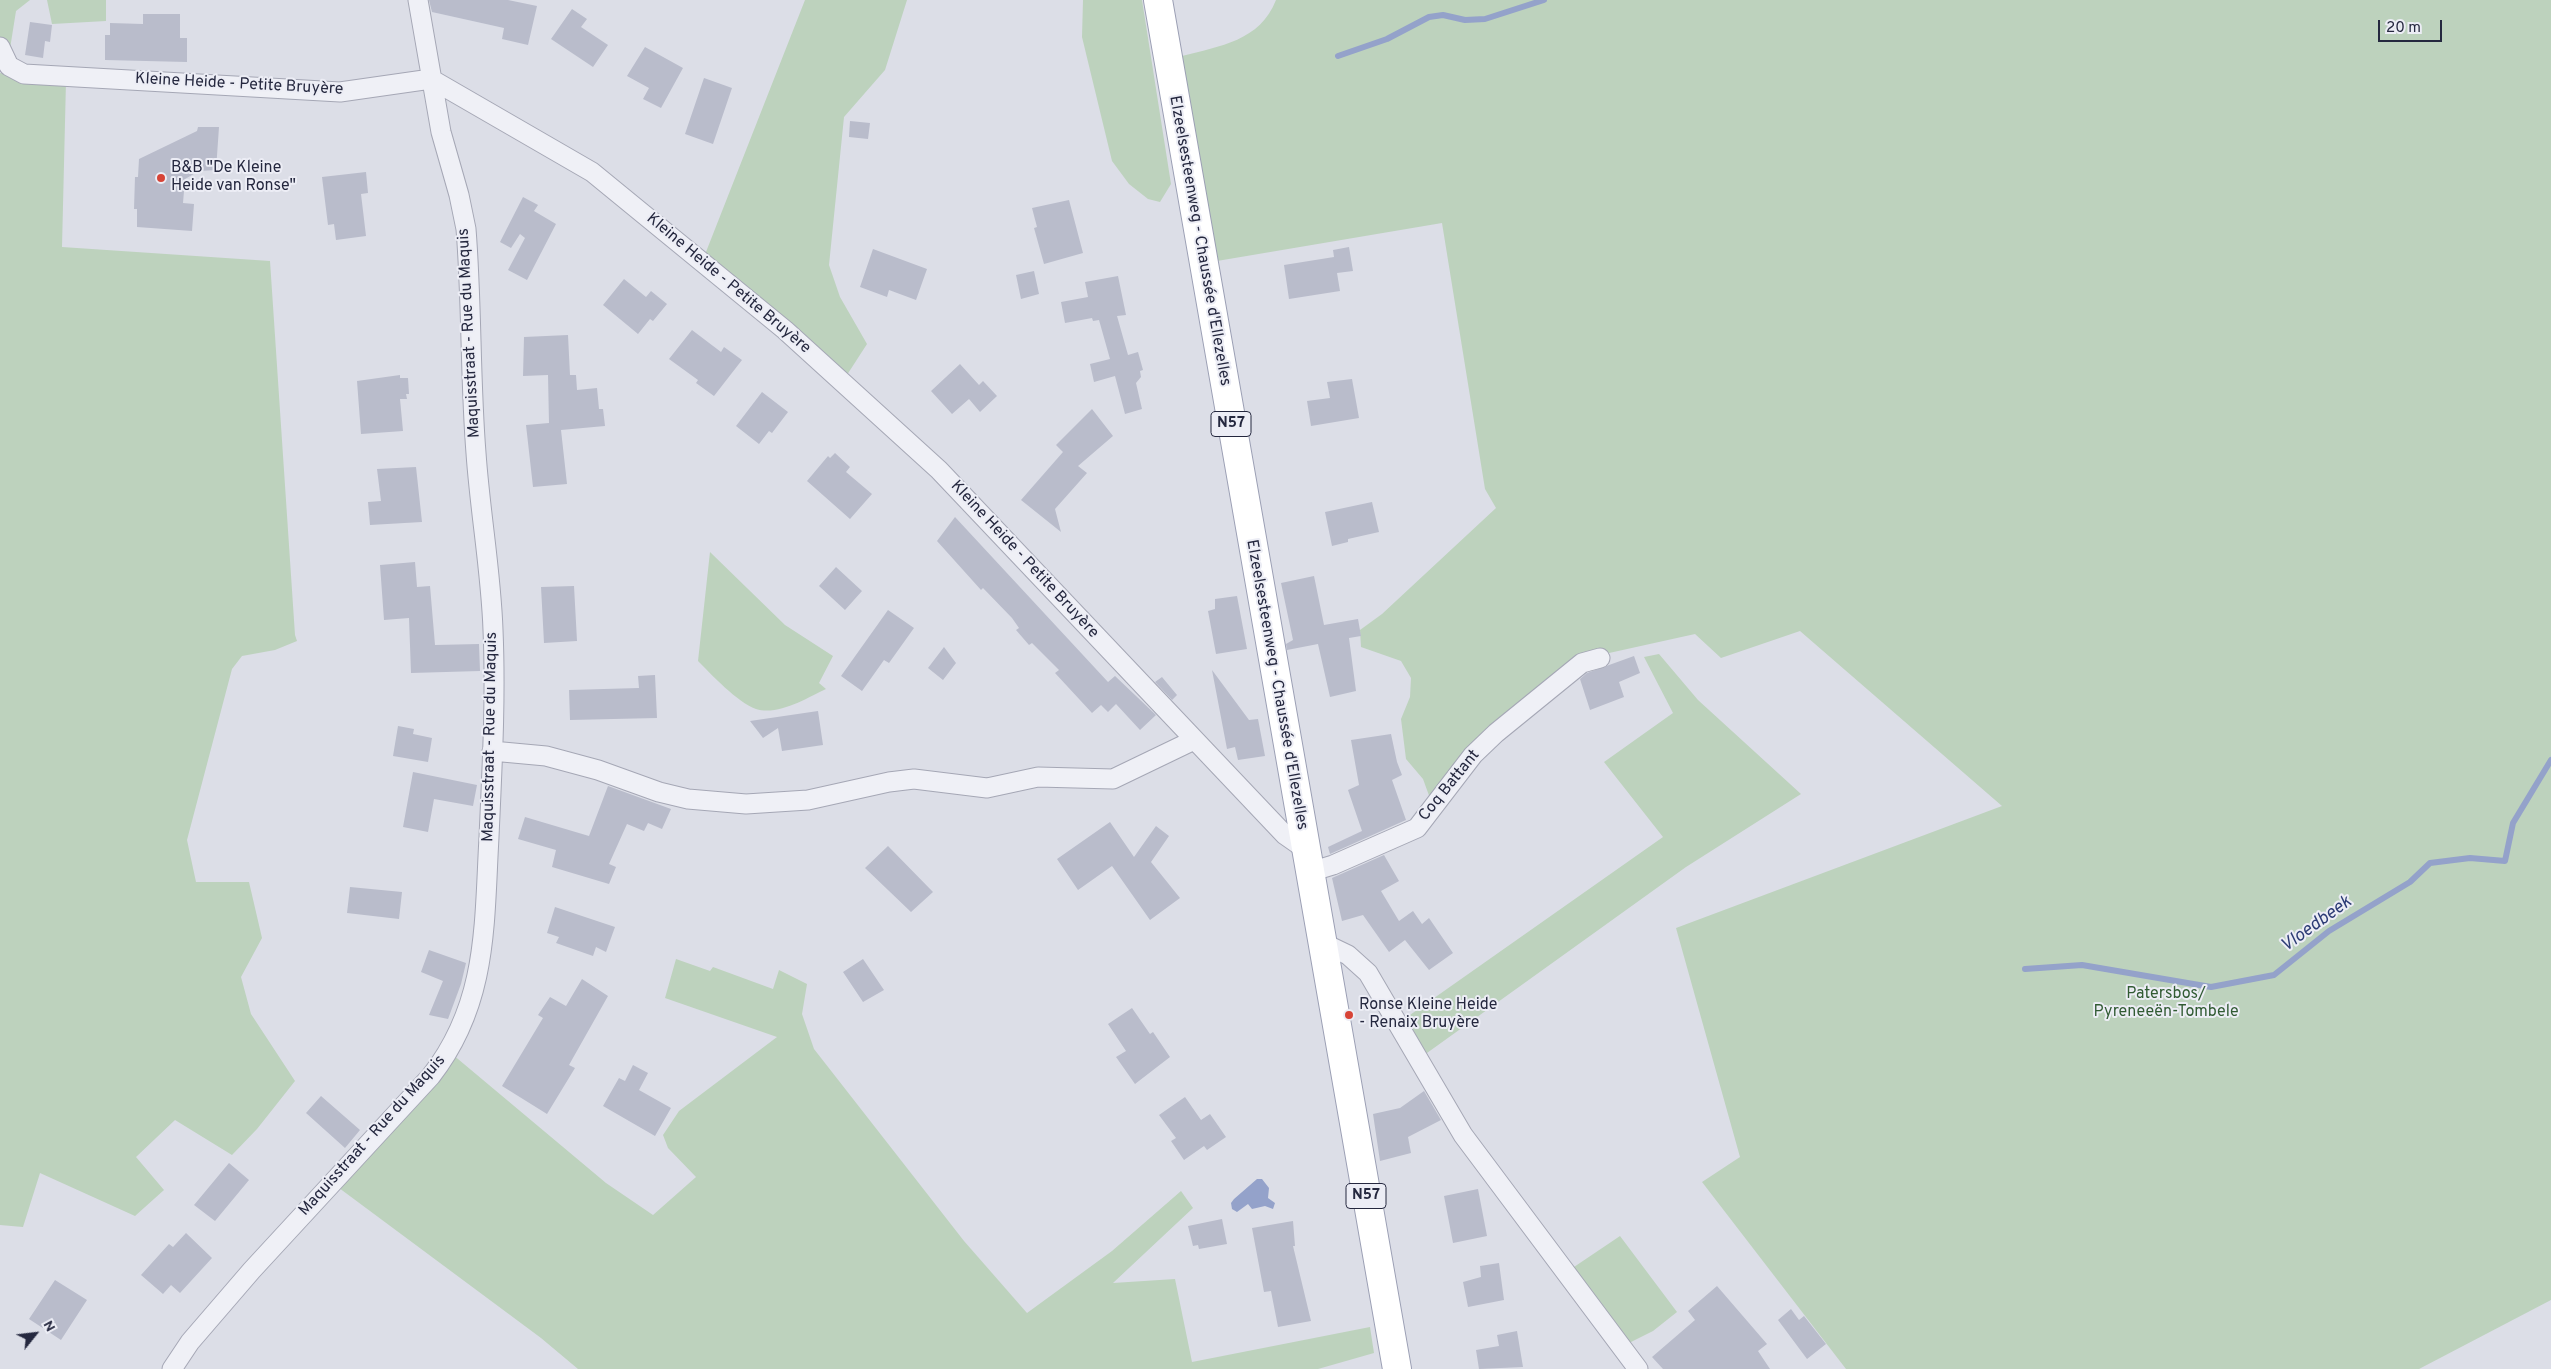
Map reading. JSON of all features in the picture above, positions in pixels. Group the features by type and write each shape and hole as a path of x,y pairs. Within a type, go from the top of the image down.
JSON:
{"main road":[{"name":"Elzeelsesteenweg - Chaussée d'Ellezelles","path":"1158,0 1397,1369"}],"street":[{"name":"Maquisstraat - Rue du Maquis","path":"172,1369 190,1342 252,1270 431,1076 444,1059 462,1028 474,992 484,931 492,751 493,630 476,453 466,229 459,194 441,132 418,0"},
{"name":"Kleine Heide - Petite Bruyère","path":"0,48 9,66 24,74 340,92 431,79 592,172 784,330 940,470 1307,860"},
{"name":"Coq Battant","path":"1307,860 1333,865 1417,828 1473,755 1496,733 1582,663 1600,658"},
{"path":"492,751 546,756 598,770 659,792 688,799 746,804 808,800 890,782 914,779 987,788 1038,777 1113,779 1194,740"},
{"path":"1321,942 1348,955 1368,973 1463,1135 1638,1369"}],"green space":[{"path":"0,0 30,0 16,11 9,55 0,55"},
{"path":"47,0 106,0 106,21 52,24"},
{"path":"805,0 907,0 885,70 844,117 829,265 840,297 867,344 845,378 704,257"},
{"path":"1083,0 1142,0 1171,184 1160,202 1148,199 1129,184 1112,161 1082,37"},
{"name":"Patersbos/ Pyreneeën-Tombele","path":"1276,0 2551,0 2551,1300 2419,1369 1846,1369 1702,1182 1740,1157 1676,928 2002,806 1800,631 1721,658 1695,634 1582,659 1431,801 1423,779 1406,759 1401,719 1410,697 1411,678 1401,661 1361,647 1360,630 1382,614 1496,508 1485,489 1442,223 1217,261 1182,56 1224,45 1249,33 1260,25 1269,14"},
{"path":"0,73 66,81 62,247 270,261 295,635 297,641 275,650 242,656 232,669 187,840 196,882 249,882 262,938 241,977 251,1014 295,1081 257,1129 232,1155 175,1120 136,1157 164,1190 135,1216 40,1173 23,1227 0,1225"},
{"path":"710,552 785,625 833,656 819,683 826,689 792,705 765,711 756,709 741,701 698,661"},
{"path":"1659,654 1698,700 1801,794 1686,867 1420,1058 1400,1022 1663,837 1604,762 1673,713 1644,657"},
{"path":"676,959 710,971 713,967 773,989 779,970 807,984 802,1014 814,1049 964,1241 1027,1313 1112,1251 1181,1191 1193,1208 1113,1283 1175,1279 1192,1362 1370,1327 1374,1353 1318,1369 578,1369 541,1338 335,1185 452,1054 606,1183 653,1215 696,1177 668,1148 663,1135 679,1111 777,1037 665,998"},
{"path":"1620,1236 1677,1312 1653,1331 1629,1343 1571,1269"}],"water":[{"path":"1257,1179 1262,1179 1269,1188 1268,1198 1275,1203 1273,1209 1265,1206 1252,1209 1248,1204 1237,1212 1232,1209 1231,1203 1234,1199"}],"building":[{"path":"429,0 508,0 537,6 528,45 502,39 504,28 432,12"},
{"path":"572,9 587,19 581,27 608,45 593,67 551,39"},
{"path":"143,14 180,14 180,38 187,38 187,62 105,60 105,35 110,35 110,23 143,24"},
{"path":"30,22 52,25 50,42 45,41 43,58 25,55"},
{"path":"645,47 683,68 661,108 643,99 649,88 627,76"},
{"path":"704,78 732,88 713,144 685,134"},
{"path":"850,121 870,123 868,139 849,137"},
{"name":"B&B \"De Kleine Heide van Ronse\"","path":"198,127 219,127 216,170 199,171 185,179 183,203 194,204 192,231 137,227 137,209 134,209 135,177 138,177 139,159 197,131"},
{"path":"366,172 368,193 361,194 366,236 336,240 334,224 328,225 322,177"},
{"path":"523,197 538,205 534,211 556,224 527,280 508,270 525,238 520,234 511,248 500,242"},
{"path":"1069,200 1083,253 1044,264 1034,228 1037,227 1032,208"},
{"path":"1349,247 1353,271 1337,273 1340,291 1289,299 1284,265 1334,257 1333,250"},
{"path":"873,249 927,269 916,300 889,290 887,297 860,287"},
{"path":"1034,271 1039,294 1021,299 1016,275"},
{"path":"1118,276 1126,315 1117,316 1128,355 1138,352 1143,370 1140,371 1141,377 1136,383 1142,409 1125,414 1115,376 1094,382 1090,364 1110,359 1099,320 1093,321 1092,318 1065,323 1061,302 1088,297 1085,282"},
{"path":"624,279 646,297 651,291 667,304 653,321 650,319 638,334 603,305"},
{"path":"692,330 721,352 724,347 742,360 714,396 696,383 698,380 669,359"},
{"path":"568,335 570,375 576,375 577,390 597,388 599,409 603,409 605,426 561,430 567,484 533,487 526,425 549,423 548,375 523,376 524,337"},
{"path":"960,364 979,385 983,381 997,396 980,412 969,399 952,414 931,391"},
{"path":"400,375 400,378 408,378 409,394 406,394 407,399 400,399 403,431 361,434 357,381"},
{"path":"1352,379 1359,418 1311,426 1307,401 1330,398 1327,382"},
{"path":"762,392 788,412 772,433 769,431 759,444 736,426"},
{"path":"1092,409 1113,436 1078,466 1087,473 1055,509 1061,532 1021,500 1063,452 1056,445"},
{"path":"835,453 850,467 846,472 872,494 850,519 807,481 828,456 830,458"},
{"path":"416,467 422,522 370,525 368,502 381,501 377,469"},
{"path":"1372,502 1379,532 1348,539 1348,542 1332,546 1325,512"},
{"path":"955,517 1108,682 1115,676 1156,715 1140,730 1116,704 1108,712 1101,705 1092,713 1055,673 1059,670 1032,643 1029,645 1016,630 1019,628 1012,618 983,588 981,590 937,541"},
{"path":"415,562 417,587 430,586 435,645 479,644 480,671 411,673 409,618 384,620 380,565"},
{"path":"836,567 862,591 845,610 819,586"},
{"path":"1314,576 1324,625 1358,619 1361,636 1349,638 1356,691 1330,697 1318,644 1287,650 1286,644 1293,640 1281,583"},
{"path":"574,586 577,641 544,643 541,587"},
{"path":"1237,596 1247,649 1216,654 1208,611 1215,609 1215,599"},
{"path":"888,610 914,628 889,663 884,660 862,691 841,676"},
{"path":"944,647 956,663 943,680 928,668"},
{"path":"1634,656 1640,673 1619,682 1624,697 1590,710 1580,679 1587,673"},
{"path":"1212,670 1249,720 1258,719 1265,756 1238,760 1235,747 1227,749"},
{"path":"655,675 657,718 570,720 569,690 639,688 638,676"},
{"path":"1162,677 1177,695 1172,700 1155,682"},
{"path":"818,711 823,745 782,751 778,728 763,738 750,721"},
{"path":"398,726 414,729 413,734 432,738 428,762 393,756"},
{"path":"1391,734 1402,775 1392,780 1406,820 1330,854 1328,847 1362,831 1348,790 1359,785 1351,740"},
{"path":"413,772 477,785 473,806 434,799 428,832 403,827"},
{"path":"608,786 671,809 662,829 648,823 644,831 627,824 609,864 616,867 609,884 552,867 556,850 518,839 525,817 589,836"},
{"path":"1110,822 1134,857 1156,826 1169,836 1151,862 1180,898 1150,920 1112,866 1078,890 1057,859"},
{"path":"888,846 933,892 911,912 865,868"},
{"path":"1384,855 1399,881 1381,891 1399,921 1413,911 1422,924 1429,918 1453,953 1429,970 1405,940 1389,952 1363,915 1342,921 1332,878"},
{"path":"350,887 402,892 399,919 347,913"},
{"path":"555,907 615,927 606,952 596,947 593,956 556,943 559,937 547,933"},
{"path":"429,950 466,963 461,984 448,1019 429,1015 443,981 421,972"},
{"path":"863,959 884,990 863,1002 843,972"},
{"path":"582,979 608,996 569,1065 575,1068 547,1114 502,1086 543,1018 538,1015 550,997 566,1006"},
{"path":"1132,1008 1150,1034 1153,1032 1170,1057 1135,1084 1116,1057 1126,1051 1108,1024"},
{"path":"633,1065 648,1073 639,1090 671,1108 655,1136 603,1106 619,1078 625,1081"},
{"path":"1424,1091 1441,1120 1408,1137 1411,1153 1380,1161 1373,1114 1400,1108"},
{"path":"321,1096 360,1130 345,1148 306,1113"},
{"path":"1185,1097 1201,1120 1210,1114 1226,1137 1207,1150 1204,1146 1184,1160 1171,1141 1176,1138 1159,1115"},
{"path":"229,1163 249,1180 215,1221 194,1205"},
{"path":"1478,1189 1487,1236 1453,1243 1444,1196"},
{"path":"1222,1219 1227,1244 1199,1249 1198,1245 1193,1246 1188,1226"},
{"path":"1293,1221 1295,1246 1293,1246 1311,1321 1278,1327 1271,1291 1264,1292 1252,1228"},
{"path":"186,1233 212,1258 180,1293 171,1285 163,1294 141,1275 169,1244 173,1247"},
{"path":"1499,1263 1504,1300 1468,1307 1463,1282 1481,1277 1480,1266"},
{"path":"55,1280 87,1300 61,1340 29,1319"},
{"path":"1717,1286 1767,1344 1758,1351 1770,1369 1663,1369 1652,1357 1695,1320 1688,1311"},
{"path":"1791,1309 1799,1320 1804,1316 1826,1344 1807,1359 1778,1320"},
{"path":"1517,1331 1523,1367 1479,1369 1476,1350 1499,1346 1497,1335"}],"waterway":[{"path":"1338,56 1387,39 1429,17 1443,15 1465,20 1485,19 1544,0"},
{"name":"Vloedbeek","path":"2025,969 2082,965 2211,987 2274,975 2329,931 2410,882 2430,863 2470,858 2505,861 2513,823 2551,760"}],"place":[{"name":"B&B \"De Kleine Heide van Ronse\"","path":"161,178"},
{"name":"Ronse Kleine Heide - Renaix Bruyère","path":"1349,1015"}]}
